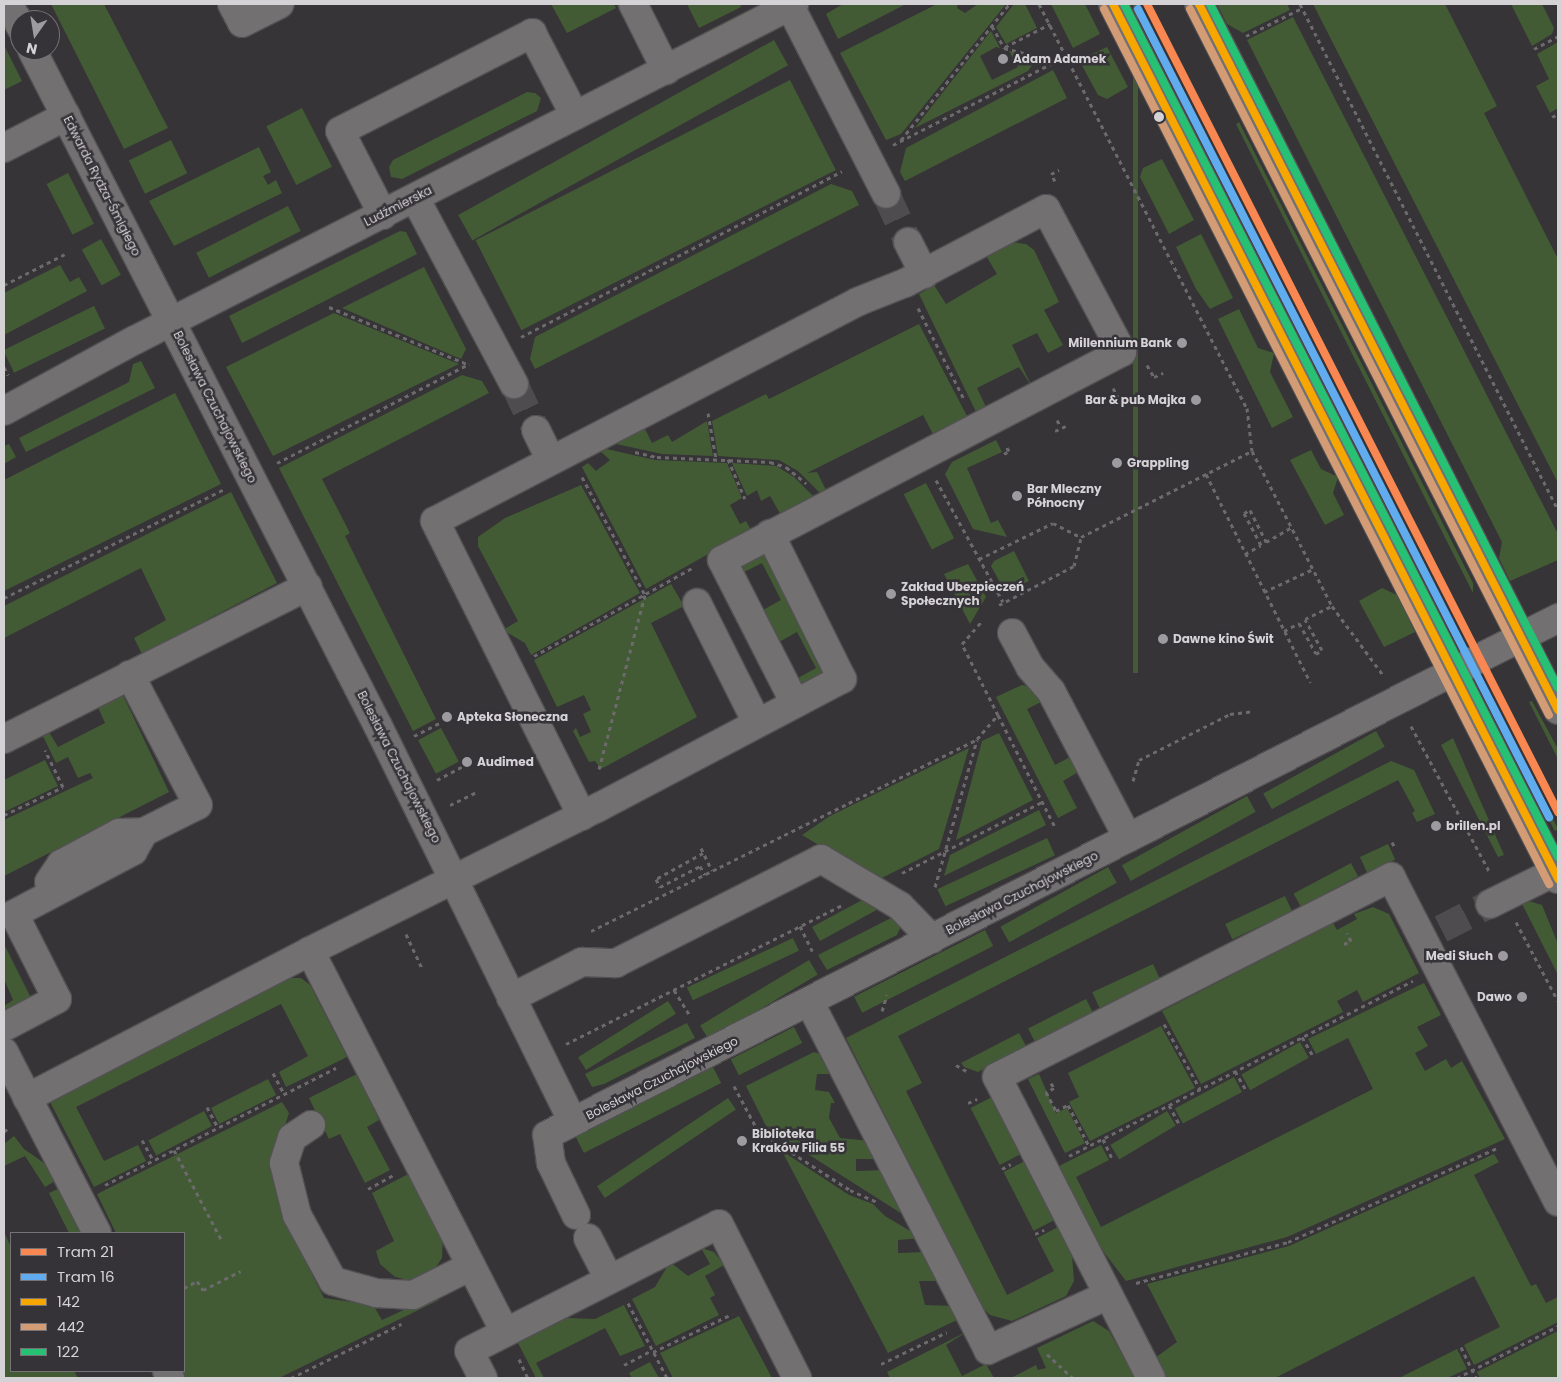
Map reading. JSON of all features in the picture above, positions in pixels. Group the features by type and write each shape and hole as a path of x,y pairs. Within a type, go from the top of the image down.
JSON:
{"main road":[{"path":"1113,4 1557,875"},
{"path":"1199,4 1558,710"}],"street":[{"path":"232,4 242,23 280,4"},
{"path":"634,4 666,70"},
{"path":"792,5 886,194"},
{"name":"Ludźmierska","path":"4,411 170,322 792,5"},
{"path":"383,214 340,131 532,33 575,116"},
{"name":"Edwarda Rydza-Śmigłego","path":"37,60 170,322"},
{"path":"4,148 66,116"},
{"path":"415,198 514,384"},
{"path":"582,816 434,521 550,459 857,302 924,274 1046,209 1122,352 722,560 795,703"},
{"path":"908,242 924,274"},
{"name":"Bolesława Czuchajowskiego","path":"170,322 308,586 573,1122 810,1003 1558,618"},
{"path":"536,430 550,459"},
{"path":"27,1098 310,951 582,816 842,679 770,534"},
{"path":"4,739 308,586"},
{"path":"697,603 757,724"},
{"path":"1012,633 1030,667 1051,691 1128,838"},
{"path":"49,882 61,864 119,833 144,832 198,805 130,675"},
{"path":"4,1027 57,999 14,914 132,851 144,832"},
{"path":"511,998 582,962 616,964 821,859 900,906 932,939"},
{"path":"1497,901 1557,875"},
{"path":"1151,1378 1117,1290 997,1078 1391,877 1432,934 1558,1202"},
{"path":"310,951 504,1330"},
{"path":"810,1003 988,1350 1117,1290"},
{"path":"4,1052 96,1232"},
{"path":"573,1122 547,1135 552,1163 582,1227 617,1287"},
{"path":"311,1125 292,1138 284,1163 297,1215 333,1281 376,1293 413,1295 471,1266"},
{"path":"483,1378 469,1350 504,1330 617,1287 719,1224 797,1378"}],"path":[{"path":"899,142 1010,4"},
{"path":"1039,4 1247,408 1252,451 1332,606 1386,680"},
{"path":"1300,4 1558,510"},
{"path":"1245,37 1302,8"},
{"path":"1003,48 1050,24"},
{"path":"992,26 1003,48"},
{"path":"1534,49 1558,36"},
{"path":"1003,48 1058,61"},
{"path":"891,146 1066,56"},
{"path":"1552,117 1558,114"},
{"path":"516,340 851,167"},
{"path":"4,285 64,254"},
{"path":"917,305 968,408"},
{"path":"329,307 468,364"},
{"path":"273,465 473,362"},
{"path":"4,367 9,378"},
{"path":"1149,370 1154,377 1163,373"},
{"path":"1113,388 1118,397"},
{"path":"1113,402 1118,397 1125,396"},
{"path":"706,406 716,459"},
{"path":"1055,431 1060,426 1068,425"},
{"path":"1004,454 1008,449"},
{"path":"631,451 657,457 777,463 795,473 813,490"},
{"path":"933,476 1003,602 1074,566 1081,537 1252,451"},
{"path":"728,460 745,499"},
{"path":"578,469 645,595 598,770"},
{"path":"1206,474 1310,682"},
{"path":"4,598 231,486"},
{"path":"1245,554 1261,545 1244,513 1250,510 1266,542 1292,527"},
{"path":"979,559 1053,522 1081,537"},
{"path":"529,659 692,568 722,560"},
{"path":"1264,592 1313,569"},
{"path":"1284,631 1300,623 1316,654 1322,650 1305,619 1332,606"},
{"path":"981,622 962,644 1055,827"},
{"path":"1131,787 1139,760 1230,714 1253,711"},
{"path":"582,936 977,739 998,715"},
{"path":"1408,720 1497,901 1558,1001"},
{"path":"412,737 441,722"},
{"path":"934,887 977,739"},
{"path":"4,815 63,787 43,747"},
{"path":"435,781 463,766"},
{"path":"447,807 477,792"},
{"path":"897,876 946,849 1042,802"},
{"path":"701,848 712,871"},
{"path":"703,853 656,879 660,887 700,866 705,874"},
{"path":"565,1044 849,901"},
{"path":"800,926 812,951"},
{"path":"404,928 422,968"},
{"path":"1067,1157 1416,979"},
{"path":"674,990 689,1014"},
{"path":"882,1011 886,1000"},
{"path":"1160,1017 1200,1089"},
{"path":"1302,1037 1313,1056"},
{"path":"79,1198 364,1054"},
{"path":"1235,1071 1246,1090"},
{"path":"273,1073 284,1094"},
{"path":"734,1086 758,1130 850,1190"},
{"path":"1054,1088 1046,1092 1056,1111 1068,1105 1089,1146"},
{"path":"1169,1105 1179,1124"},
{"path":"207,1107 218,1128"},
{"path":"4,1132 10,1125"},
{"path":"1103,1139 1112,1158"},
{"path":"142,1140 153,1160"},
{"path":"1117,1290 1288,1242 1501,1146"},
{"path":"174,1150 222,1240"},
{"path":"368,1188 403,1171"},
{"path":"185,1287 197,1281 203,1290 241,1271"},
{"path":"617,1287 667,1378"},
{"path":"624,1365 742,1309"},
{"path":"292,1378 404,1323"},
{"path":"1457,1378 1558,1326"},
{"path":"881,1364 957,1328"},
{"path":"1461,1347 1476,1378"},
{"path":"1042,1350 1073,1378"}],"green space":[{"path":"51,4 104,4 168,128 124,149 60,22 60,10 54,10"},
{"path":"551,4 614,4 616,8 567,33"},
{"path":"687,4 740,4 741,7 699,28"},
{"path":"843,4 906,4 838,39 826,14"},
{"path":"937,4 958,4 957,8 965,13 978,4 1006,4 901,134 886,140 840,53"},
{"path":"1014,4 1025,4 1037,28 1006,44 996,27"},
{"path":"1051,4 1085,4 1100,34 1073,48"},
{"path":"1133,4 1138,4 1138,673 1133,673"},
{"path":"1217,4 1287,4 1290,10 1243,33 1227,24"},
{"path":"1313,4 1445,4 1497,106 1484,113 1558,259 1558,483"},
{"path":"1511,4 1542,4 1554,28 1552,34 1532,46"},
{"path":"1293,17 1558,534 1558,560 1510,581 1499,558 1502,542 1247,40"},
{"path":"991,31 1000,48 996,47 980,56 992,80 1018,67 1009,51 1037,58 1028,71 915,128"},
{"path":"774,40 788,65 472,240 458,215"},
{"path":"1558,42 1558,108 1550,113 1536,86 1549,79 1537,54"},
{"path":"4,45 22,81 4,90"},
{"path":"1107,47 1128,87 1107,99 1098,95 1079,60"},
{"path":"1053,70 1067,98 905,181 900,172 906,148"},
{"path":"790,80 836,170 521,330 475,240"},
{"path":"527,92 535,93 541,98 537,111 402,179 391,177 389,167 393,160"},
{"path":"302,108 332,167 296,185 266,126"},
{"path":"1239,122 1473,583 1473,593 1236,124"},
{"path":"171,140 187,173 145,194 129,161"},
{"path":"259,147 271,172 263,176 268,185 276,180 282,193 174,246 149,201"},
{"path":"1162,159 1194,220 1169,234 1140,177 1143,168"},
{"path":"68,173 94,224 72,235 47,184"},
{"path":"831,184 852,191 859,205 535,369 530,359 535,337"},
{"path":"288,206 301,231 209,278 196,253"},
{"path":"400,231 406,232 417,254 242,343 229,316"},
{"path":"1201,234 1233,298 1210,309 1196,289 1176,247"},
{"path":"101,239 121,275 102,286 82,250"},
{"path":"1011,242 1026,244 1034,250 1059,302 1044,310 1063,345 1048,353 1037,333 1012,345 1032,387 1019,367 977,388 987,409 977,414 919,294 934,285 946,304 997,274 985,254"},
{"path":"60,265 70,282 79,277 87,291 4,335 4,293"},
{"path":"424,267 466,349 461,359 342,308"},
{"path":"94,306 105,328 14,373 4,350"},
{"path":"1239,309 1258,348 1274,353 1270,372 1293,417 1272,428 1218,319"},
{"path":"334,313 459,364 273,456 226,367"},
{"path":"919,324 968,418 934,436 923,415 807,473 817,472 827,492 821,494 798,471 779,460 718,456 712,421 766,394 769,399"},
{"path":"141,361 155,388 26,452 19,438 129,382 133,364"},
{"path":"462,375 482,381 489,393 322,479 350,533 345,536 436,719 413,731 279,468"},
{"path":"175,393 221,484 4,591 4,480"},
{"path":"641,421 652,443 668,435 672,442 707,421 713,456 662,454 607,442"},
{"path":"996,440 1002,452 967,468 991,523 998,520 1007,537 973,529 945,474 952,462"},
{"path":"9,444 16,457 4,464 4,446"},
{"path":"602,448 655,460 727,463 742,498 730,505 740,524 746,521 751,530 646,589 582,467 588,463 596,471 610,460 600,451"},
{"path":"1311,450 1321,469 1338,477 1333,493 1344,515 1325,525 1290,460"},
{"path":"732,463 776,466 794,477 815,498 781,515 770,496 761,501 757,490 747,496"},
{"path":"926,483 954,538 932,550 904,494"},
{"path":"581,485 640,593 531,655 525,643 503,630 518,621 478,546 478,537 505,518"},
{"path":"231,492 277,583 142,654 134,638 166,620 141,568 4,638 4,606"},
{"path":"765,549 823,671 805,691 798,678 816,668 797,632 779,642 763,610 781,600 762,563 744,572 743,570 742,565"},
{"path":"1014,551 1029,581 1008,591 1003,588 991,566 994,561"},
{"path":"968,564 986,597 970,624 944,574"},
{"path":"671,584 684,606 651,623 697,717 601,769 595,761 589,762 573,731 576,728 580,737 591,732 583,714 591,710 584,695 557,707 534,660"},
{"path":"1382,588 1397,595 1415,632 1384,647 1359,601"},
{"path":"1022,685 1031,687 1043,701 1027,709 1055,765 1072,756 1080,771 1063,781 1077,808 1058,818 996,697"},
{"path":"121,691 169,792 4,876 4,820 93,778 90,773 78,778 68,757 56,763 40,730 46,727 58,747 105,723 97,705"},
{"path":"1532,701 1558,749 1558,759 1529,702"},
{"path":"1501,717 1558,829 1555,831 1497,719"},
{"path":"441,728 459,762 436,774 418,740"},
{"path":"1376,731 1385,747 1272,809 1263,794"},
{"path":"999,733 1033,800 956,840 982,741"},
{"path":"1453,738 1504,855 1498,857 1441,745"},
{"path":"969,748 939,849 878,880 802,835 830,816"},
{"path":"45,760 58,786 4,812 4,780"},
{"path":"1391,761 1414,770 1435,814 1417,822 1412,813 1415,811 1398,780 898,1036 922,1083 906,1091 1007,1295 1054,1271 1037,1238 1058,1227 1072,1255 1074,1281 1066,1296 1012,1321 990,1315 982,1307 846,1038"},
{"path":"1247,796 1256,812 1131,881 1122,865"},
{"path":"1039,810 1046,825 944,876 950,855"},
{"path":"1047,838 1055,855 945,906 937,889"},
{"path":"1388,844 1395,859 1367,873 1360,857"},
{"path":"1351,863 1358,876 1301,907 1294,894"},
{"path":"1108,867 1117,883 1009,942 1000,927"},
{"path":"1285,896 1292,911 1232,939 1225,924"},
{"path":"866,898 882,907 820,941 812,927"},
{"path":"1519,898 1542,905 1558,944 1558,975"},
{"path":"1373,907 1389,914 1419,973 1363,1002 1357,990 1337,1001 1343,1012 1201,1084 1162,1011 1333,923 1337,930 1357,919 1354,914"},
{"path":"893,917 902,924 897,935 827,970 818,955"},
{"path":"985,930 993,946 862,1013 854,997"},
{"path":"793,938 799,951 693,1000 687,987"},
{"path":"4,944 32,1000 4,1015 4,1006 13,1000 4,979"},
{"path":"809,960 818,975 709,1040 700,1025"},
{"path":"1153,964 1160,979 1099,1008 1092,992"},
{"path":"291,978 301,978 310,985 347,1057 286,1087 279,1072 308,1056 281,1004 76,1107 104,1161 138,1145 146,1161 94,1187 49,1100"},
{"path":"1424,983 1441,1015 1417,1027 1428,1046 1415,1053 1425,1071 1446,1059 1451,1068 1462,1061 1505,1139 1287,1237 1126,1281 1100,1247 1057,1167 1101,1145 1109,1160 1076,1177 1101,1227 1373,1089 1348,1038 1316,1054 1308,1039"},
{"path":"1086,999 1093,1013 1035,1043 1028,1029"},
{"path":"668,1001 676,1014 586,1070 578,1057"},
{"path":"687,1023 695,1038 604,1084 592,1087 585,1074"},
{"path":"1161,1026 1195,1088 1090,1141 1069,1102 1079,1097 1068,1073"},
{"path":"794,1027 802,1043 739,1075 731,1059"},
{"path":"1019,1033 1026,1046 978,1072 964,1067 961,1063"},
{"path":"1300,1042 1309,1058 1250,1090 1241,1074"},
{"path":"814,1052 822,1055 831,1074 817,1074 815,1090 829,1092 835,1103 831,1103 829,1118 840,1138 870,1141 875,1159 856,1159 856,1171 885,1170 910,1219 767,1128 746,1086"},
{"path":"713,1067 721,1083 584,1153 576,1137"},
{"path":"357,1074 379,1120 367,1127 390,1170 365,1183 340,1134 329,1139 309,1098"},
{"path":"1039,1074 1056,1113 1067,1108 1085,1143 1065,1153 1028,1079"},
{"path":"1234,1077 1242,1092 1183,1123 1175,1108"},
{"path":"268,1079 276,1095 219,1124 211,1108"},
{"path":"992,1097 1021,1154 1000,1165 971,1108"},
{"path":"728,1098 736,1110 605,1198 597,1186"},
{"path":"282,1102 289,1113 271,1168 284,1220 324,1298 373,1305 382,1320 436,1295 439,1300 279,1378 186,1378 183,1372 185,1372 185,1232 116,1232 97,1194"},
{"path":"204,1111 212,1126 156,1156 148,1141"},
{"path":"1167,1111 1176,1126 1119,1160 1110,1145"},
{"path":"14,1136 24,1149 47,1165 55,1181 45,1187 25,1156 4,1166 4,1144"},
{"path":"782,1151 849,1195 873,1204 885,1216 922,1238 898,1240 898,1253 926,1252 938,1281 919,1281 925,1305 954,1306 961,1318 888,1353"},
{"path":"1494,1154 1499,1162 1474,1175 1531,1286 1536,1284 1546,1303 1558,1297 1558,1322 1474,1365 1464,1345 1500,1327 1474,1276 1275,1378 1165,1378 1155,1358 1177,1342 1147,1284 1289,1246"},
{"path":"1025,1161 1055,1220 1034,1231 1004,1172"},
{"path":"414,1171 443,1234 442,1258 431,1274 413,1281 395,1277 380,1264 376,1251 394,1241 372,1193"},
{"path":"59,1189 80,1232 68,1232 49,1193"},
{"path":"4,1232 10,1245 10,1372 75,1372 78,1378 4,1378"},
{"path":"701,1248 714,1252 724,1265 705,1276 715,1295 710,1298 719,1315 656,1346 632,1299 655,1287 670,1262 688,1276 710,1264"},
{"path":"624,1305 645,1346 620,1356 605,1328 536,1363 544,1378 536,1378 518,1343 567,1318 595,1319"},
{"path":"739,1316 772,1378 673,1378 660,1353"},
{"path":"1093,1321 1109,1331 1135,1378 1011,1378 1036,1365 1038,1370 1046,1368 1037,1348"},
{"path":"968,1331 946,1345 962,1376 986,1364 994,1378 890,1378 887,1372"},
{"path":"1558,1331 1558,1378 1480,1378 1477,1372"},
{"path":"1457,1349 1467,1369 1447,1378 1399,1378"},
{"path":"650,1362 659,1378 632,1378 629,1373"}],"tunnel":[{"path":"886,194 908,242"},
{"path":"514,384 536,430"},
{"path":"1441,929 1490,904"}],"tram line":[{"name":"21","path":"1147,4 1558,812"},
{"name":"16","path":"1138,9 1549,817"}],"transit line":[{"name":"142","path":"1113,4 1558,879"},
{"name":"122","path":"1124,4 1558,857"},
{"name":"142","path":"1199,4 1558,710"},
{"name":"122","path":"1210,4 1558,688"},
{"name":"442","path":"1104,9 1549,884"},
{"name":"442","path":"1190,9 1549,715"}],"place":[{"name":"Adam Adamek","path":"1003,59"},
{"name":"Millennium Bank","path":"1182,343"},
{"name":"Bar & pub Majka","path":"1196,400"},
{"name":"Grappling","path":"1117,463"},
{"name":"Bar Mleczny Północny","path":"1017,496"},
{"name":"Zakład Ubezpieczeń Społecznych","path":"891,594"},
{"name":"Dawne kino Świt","path":"1163,639"},
{"name":"Apteka Słoneczna","path":"447,717"},
{"name":"Audimed","path":"467,762"},
{"name":"brillen.pl","path":"1436,826"},
{"name":"Medi Słuch","path":"1503,956"},
{"name":"Dawo","path":"1522,997"},
{"name":"Biblioteka Kraków Filia 55","path":"742,1141"}]}
